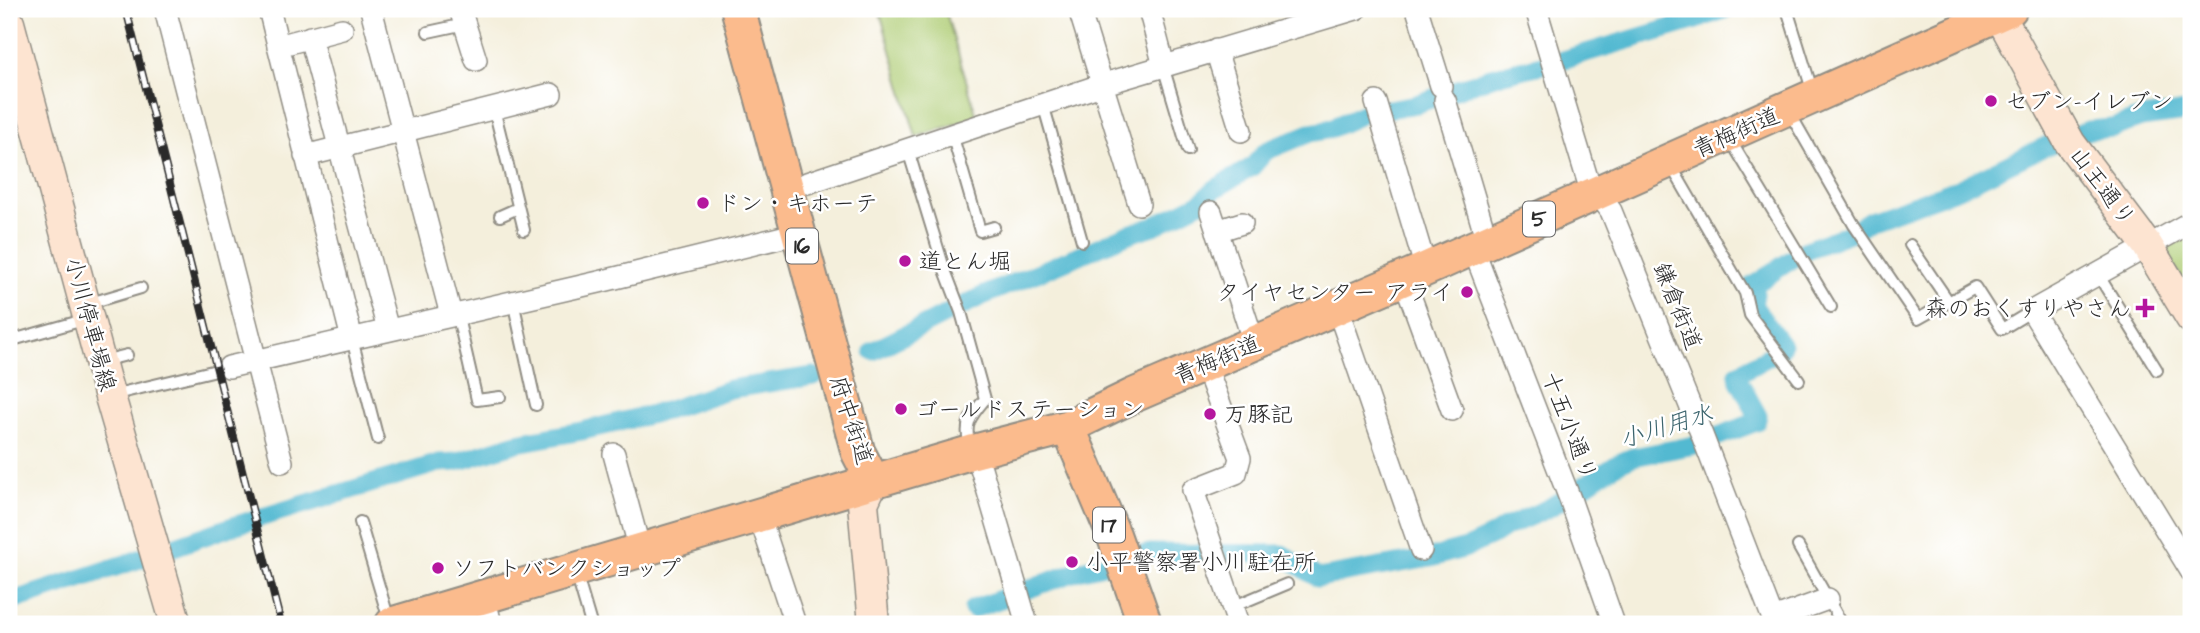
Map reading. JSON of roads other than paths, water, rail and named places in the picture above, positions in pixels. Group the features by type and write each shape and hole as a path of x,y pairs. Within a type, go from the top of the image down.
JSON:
{"main road":[{"name":"府中街道","path":"738,9 858,452 873,481"},
{"name":"府中街道","path":"759,9 878,448 873,481"},
{"name":"青梅街道","path":"391,624 487,610 575,569 1068,427 2005,11"},
{"name":"山王通り","path":"2005,11 2066,137 2147,245 2191,317"},
{"name":"小川停車場線","path":"9,23 87,311 114,358 110,395 176,624"},
{"name":"17","path":"1068,427 1114,536 1144,624"},
{"path":"873,481 863,503 874,624"}],"street":[{"path":"165,9 282,462"},
{"path":"269,9 352,339"},
{"path":"370,9 454,314"},
{"path":"1079,9 1139,204"},
{"path":"1149,9 1163,66"},
{"path":"807,183 1101,85 1356,9"},
{"name":"十五小通り","path":"1417,9 1443,93 1480,245 1614,624"},
{"name":"鎌倉街道","path":"1536,9 1587,178 1611,211 1774,622"},
{"path":"462,17 476,60"},
{"path":"278,46 342,29"},
{"path":"310,37 388,330"},
{"path":"1216,50 1241,131"},
{"path":"305,156 551,94"},
{"path":"1378,109 1415,274 1452,410"},
{"path":"1242,223 1214,221 1254,343"},
{"path":"2191,222 2032,311 2191,571"},
{"path":"229,367 799,233"},
{"path":"1337,307 1421,550"},
{"path":"1205,364 1240,458 1236,473 1193,490 1235,616"},
{"path":"974,452 1027,624"},
{"path":"614,454 640,550"},
{"path":"759,515 794,624"},
{"path":"1774,622 1828,599"}],"lane":[{"path":"1787,9 1801,103 1857,230 1918,319 1975,287 2002,329 2032,311"},
{"path":"428,32 462,17"},
{"path":"1163,66 1188,150"},
{"path":"1042,104 1082,242"},
{"path":"494,108 524,230"},
{"path":"952,134 980,231 994,226"},
{"path":"1728,135 1831,307"},
{"path":"906,149 959,307 985,399 970,416 966,433 974,452"},
{"path":"1669,162 1745,293 1750,315 1799,380"},
{"path":"500,216 518,208"},
{"path":"1910,245 1949,302"},
{"path":"2097,273 2157,370"},
{"path":"9,341 141,288"},
{"path":"513,301 536,405"},
{"path":"454,314 477,400 500,397"},
{"path":"352,339 378,439"},
{"path":"110,395 229,367"},
{"path":"360,522 391,624"},
{"path":"1798,546 1842,624"},
{"path":"575,569 591,624"},
{"path":"1235,616 1287,584"}],"waterway":[{"path":"873,351 980,297 1154,226 1201,202 1215,189 1252,167 1266,151 1310,133 1327,130 1365,113 1417,104 1491,77 1562,60 1726,9"},
{"name":"小川用水","path":"1139,555 1282,554 1318,578 1430,558 1466,548 1549,508 1619,463 1633,457 1695,445 1756,422 1758,416 1739,381 1738,374 1780,350 1782,345 1753,305 1755,294 1751,287 1806,250 1850,233 1870,220 1958,189 2046,146 2089,130 2113,128 2141,118 2191,109"},
{"path":"9,602 233,526 439,463 456,462 517,443 669,410 730,389 814,376"},
{"name":"小川用水","path":"973,609 1078,571 1107,564"}],"railway":[{"path":"126,9 281,624"}],"place":[{"name":"セブン-イレブン","path":"1991,101"},
{"name":"ドン・キホーテ","path":"703,203"},
{"name":"道とん堀","path":"905,261"},
{"name":"タイヤセンター アライ","path":"1467,292"},
{"name":"森のおくすりやさん","path":"2145,308"},
{"name":"ゴールドステーション","path":"901,409"},
{"name":"万豚記","path":"1210,414"},
{"name":"小平警察署小川駐在所","path":"1072,562"},
{"name":"ソフトバンクショップ","path":"438,568"}]}
